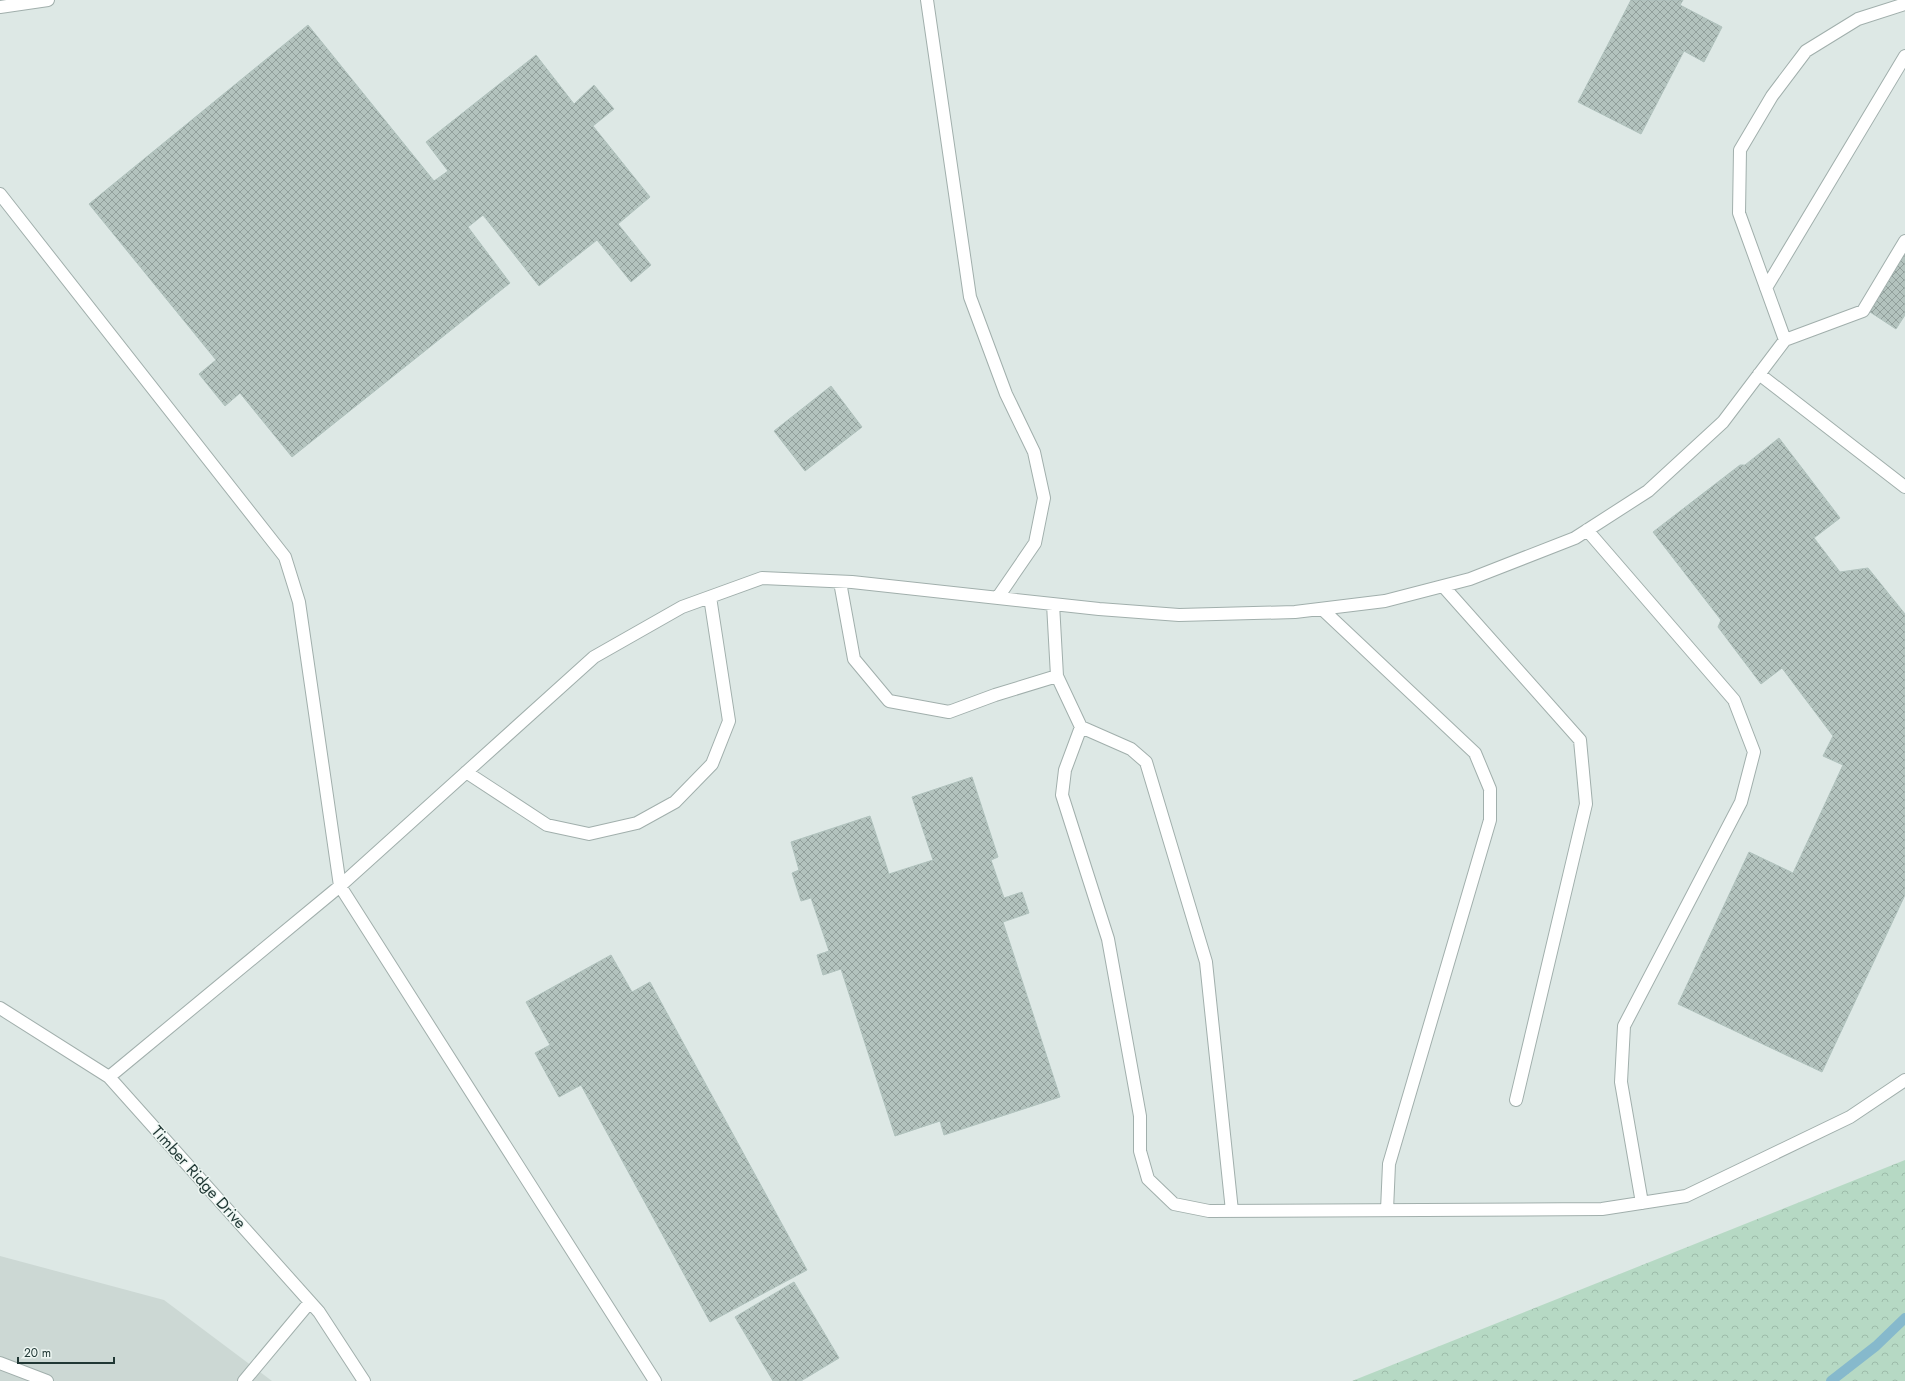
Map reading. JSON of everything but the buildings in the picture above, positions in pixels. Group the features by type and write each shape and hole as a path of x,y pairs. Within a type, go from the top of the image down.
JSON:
{"street":[{"path":"0,7 48,0"},
{"path":"927,0 970,297 1006,394 1034,452 1044,498 1035,542 998,597"},
{"path":"1785,340 1739,213 1740,150 1772,96 1806,51 1858,19 1905,4"},
{"path":"1766,288 1905,56"},
{"path":"0,194 285,557 299,602 340,886 655,1381"},
{"path":"109,1077 340,886 594,657 682,607 762,578 840,582 998,597 1099,609 1179,615 1295,612 1385,601 1470,579 1575,538 1648,492 1723,422 1785,340 1863,311 1905,242"},
{"path":"1759,374 1905,486"},
{"path":"1587,530 1734,700 1754,752 1741,802 1624,1026 1622,1082 1642,1203"},
{"path":"840,582 854,659 889,701 949,712 995,695 1057,676"},
{"path":"1442,586 1580,740 1586,804 1516,1100"},
{"path":"466,772 547,826 589,834 637,823 675,802 712,764 730,721 710,597"},
{"path":"1053,604 1057,676 1081,728 1131,749 1146,762 1206,962 1232,1211"},
{"path":"1322,609 1475,753 1490,789 1490,820 1389,1164 1387,1210"},
{"path":"1081,728 1066,770 1062,795 1108,939 1140,1116 1140,1151 1148,1179 1174,1204 1209,1211 1602,1209 1686,1196 1850,1117 1905,1080"},
{"name":"Timber Ridge Drive","path":"0,1008 109,1077 319,1312 364,1381"},
{"path":"244,1381 310,1302"},
{"path":"0,1364 47,1381"}],"shaded area":[{"path":"0,1256 164,1300 272,1381 0,1381"}],"green space":[{"path":"1905,1160 1905,1381 1352,1381"}],"waterway":[{"path":"1831,1381 1876,1346 1905,1318"}]}
